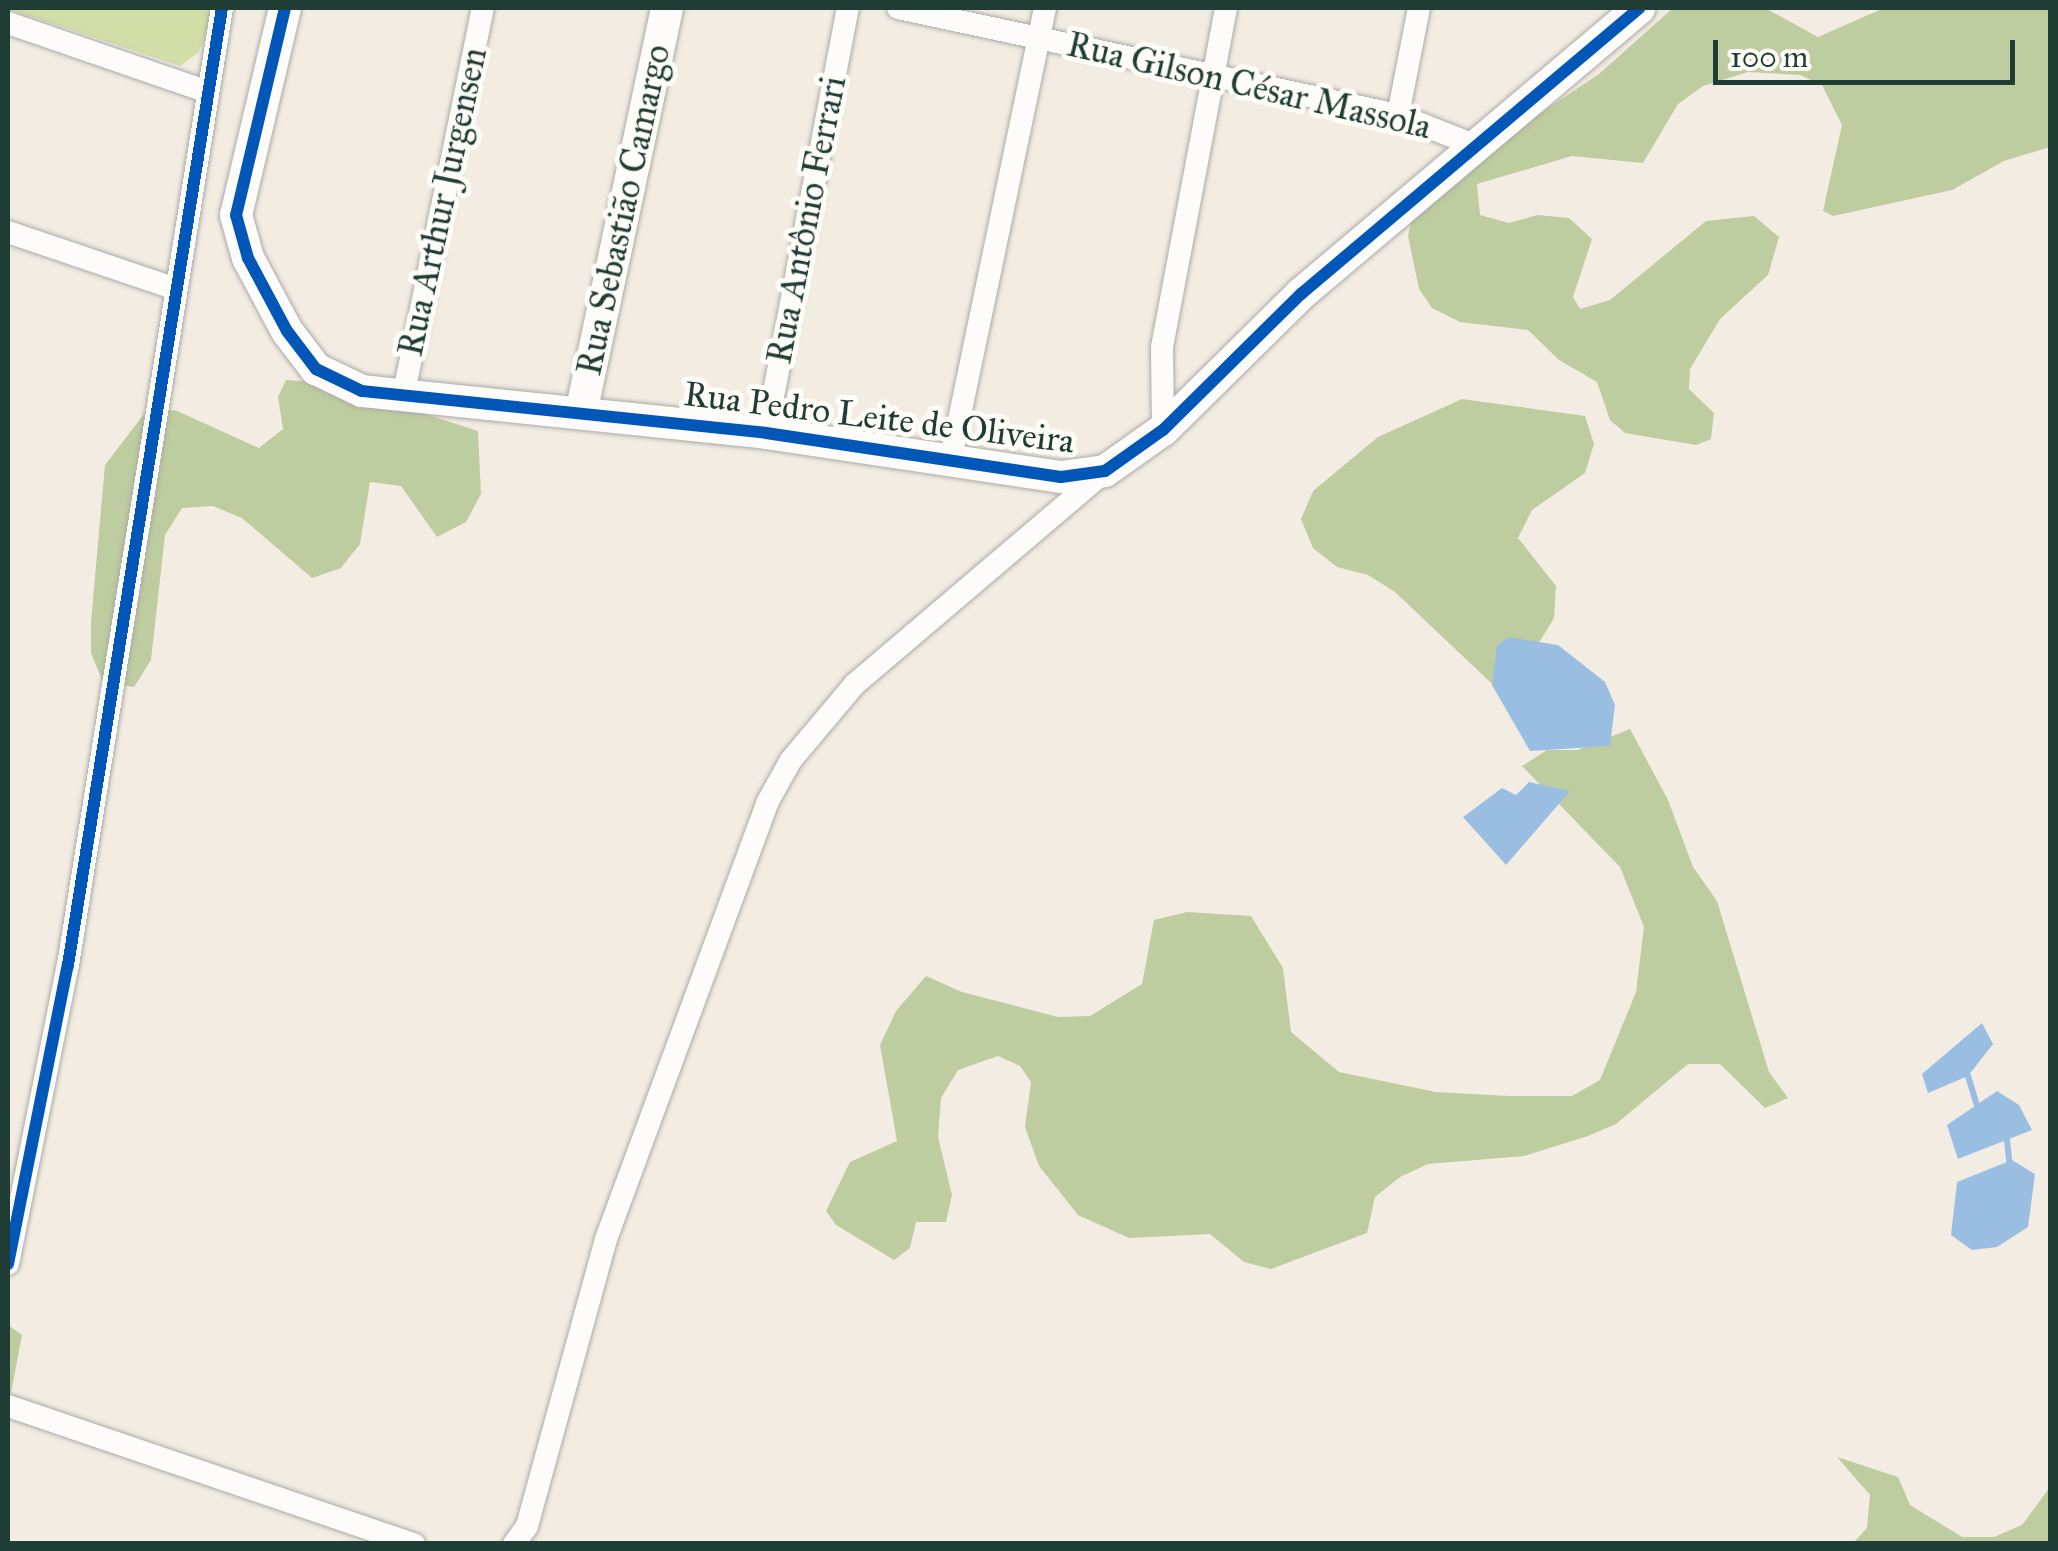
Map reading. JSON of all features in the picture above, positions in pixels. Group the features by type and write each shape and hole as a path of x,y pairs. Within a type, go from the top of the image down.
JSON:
{"street":[{"path":"8,1264 68,965 205,91 222,8"},
{"name":"Rua Pedro Leite de Oliveira","path":"284,8 236,214 248,258 287,331 316,370 362,392 766,434 1061,477 1105,471 1163,430 1301,294 1480,147 1610,19 1638,8"},
{"name":"Rua Arthur Jurgensen","path":"403,397 483,8"},
{"name":"Rua Sebastião Camargo","path":"581,413 667,8"},
{"name":"Rua Antônio Ferrari","path":"766,434 848,8"},
{"name":"Rua Gilson César Massola","path":"898,8 1398,114 1480,147"},
{"path":"951,458 1045,8"},
{"path":"1163,430 1162,347 1210,74 1226,8"},
{"path":"1398,114 1420,8"},
{"path":"8,23 205,91"},
{"path":"8,232 174,288"},
{"path":"514,1544 528,1526 606,1239 767,803 792,760 855,684 1105,471"},
{"path":"8,1406 414,1544"}],"green space":[{"path":"218,8 198,53 180,66 8,9"},
{"path":"1673,8 1765,8 1818,37 1884,8 2050,8 2050,147 2004,161 1952,190 1833,216 1823,211 1842,125 1822,85 1800,75 1748,72 1703,86 1678,104 1643,163 1572,156 1477,184 1480,215 1509,223 1538,215 1569,218 1592,239 1573,297 1580,309 1610,300 1706,221 1754,216 1779,237 1768,275 1720,319 1690,369 1689,389 1714,413 1711,439 1696,445 1625,433 1610,420 1597,382 1559,360 1528,330 1460,322 1432,308 1419,289 1408,236 1412,217 1505,137 1599,74"},
{"path":"286,380 329,383 478,431 481,494 466,522 437,537 401,486 370,482 360,544 341,568 312,578 242,518 213,506 182,508 165,535 151,660 134,687 103,682 91,653 91,622 105,465 144,414 175,410 259,448 283,429 278,397"},
{"path":"1462,399 1585,416 1594,444 1585,473 1532,510 1518,538 1556,586 1554,618 1506,697 1395,592 1368,575 1337,567 1313,548 1301,519 1313,491 1378,437"},
{"path":"1630,729 1668,800 1693,867 1717,901 1769,1072 1788,1098 1765,1108 1720,1064 1688,1064 1616,1124 1588,1136 1524,1156 1428,1164 1400,1177 1375,1197 1367,1233 1271,1269 1244,1262 1210,1234 1129,1238 1078,1215 1039,1166 1025,1127 1031,1082 1020,1066 998,1056 958,1070 941,1098 938,1137 952,1195 946,1222 916,1222 910,1248 894,1260 836,1225 826,1211 850,1162 897,1141 880,1045 896,1011 926,976 962,992 1058,1017 1090,1016 1142,984 1154,920 1187,912 1251,916 1283,968 1291,1032 1339,1072 1436,1092 1508,1096 1572,1096 1600,1080 1636,992 1644,927 1620,867 1522,766 1547,750 1578,750"},
{"path":"8,1325 22,1335 8,1409"},
{"path":"1837,1457 1898,1477 1910,1505 1962,1537 1994,1537 2022,1525 2050,1487 2050,1543 1853,1543 1867,1528 1870,1495"}],"water":[{"path":"1509,637 1558,645 1605,682 1615,705 1610,746 1530,751 1492,685 1497,645"},
{"path":"1529,782 1570,791 1506,865 1463,817 1502,788 1516,795"},
{"path":"1982,1023 1993,1044 1968,1076 1928,1093 1922,1074"},
{"path":"1997,1091 2019,1105 2032,1130 1958,1159 1947,1125"},
{"path":"2012,1160 2035,1174 2028,1227 1997,1247 1972,1250 1951,1235 1957,1182"}],"waterway":[{"path":"1968,1076 1979,1112"},
{"path":"2007,1140 2010,1167"}],"cycle path":[{"path":"8,1264 68,965 222,8"},
{"path":"285,8 236,215 248,258 287,331 316,369 362,391 766,433 1061,477 1105,471 1163,430 1301,294 1639,8"}]}
